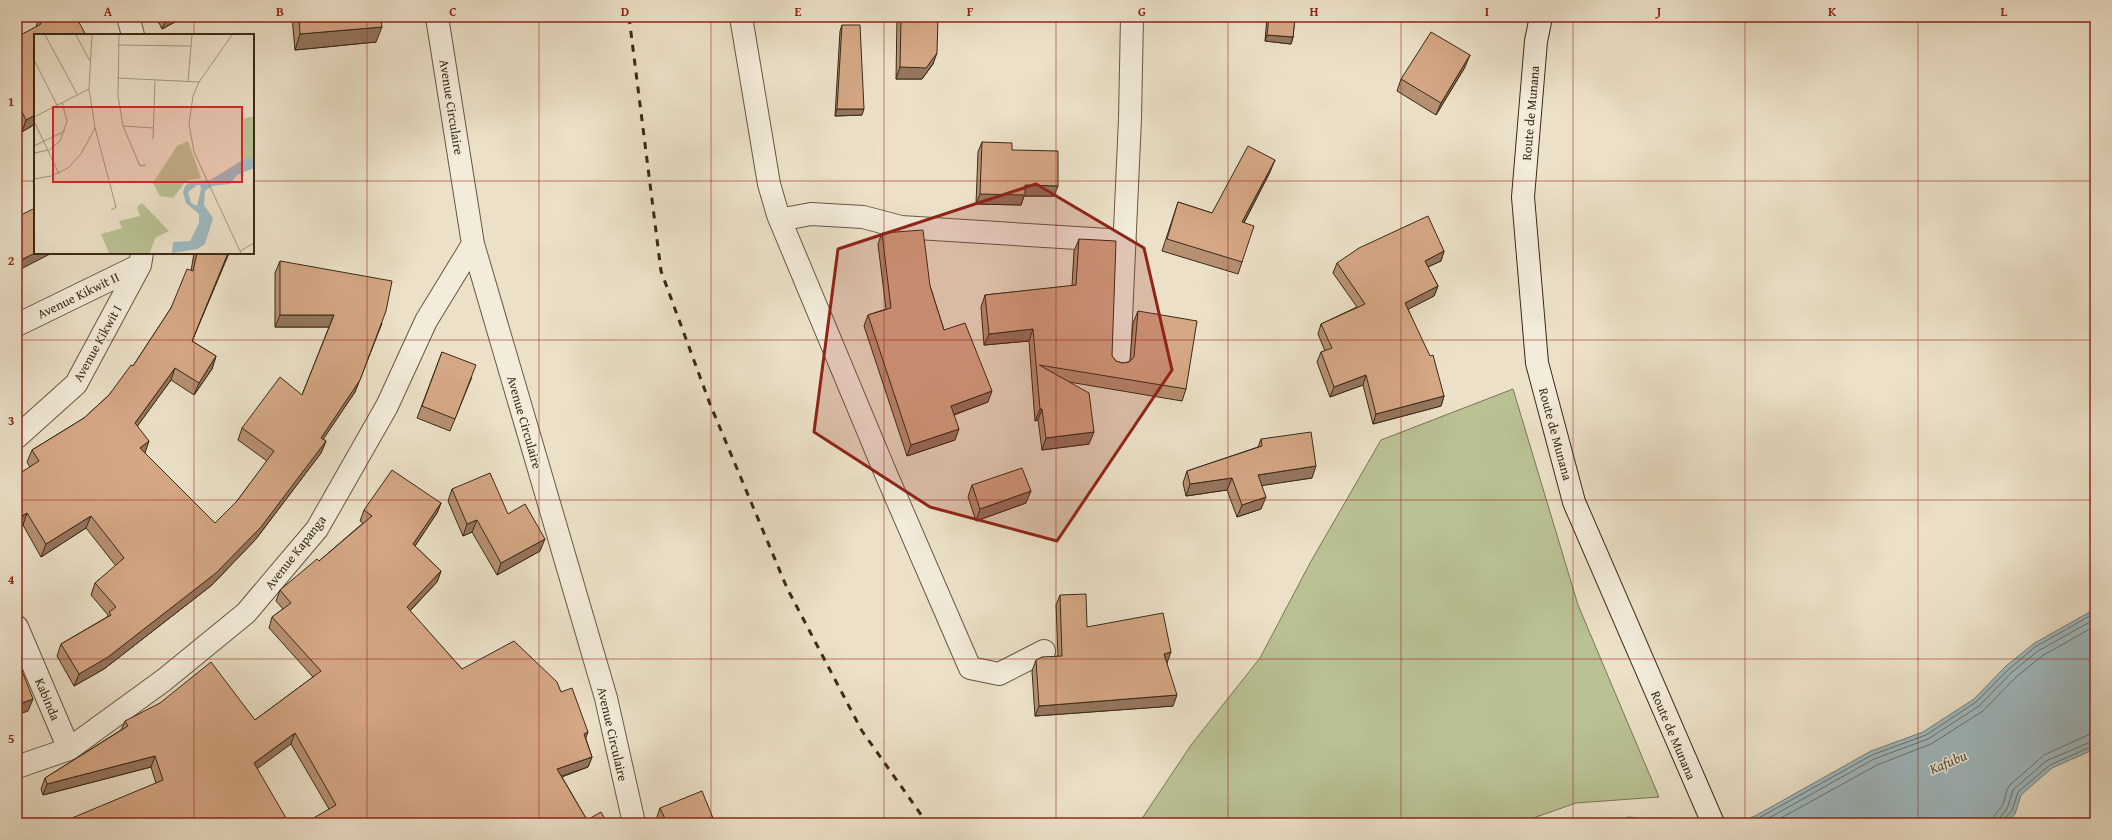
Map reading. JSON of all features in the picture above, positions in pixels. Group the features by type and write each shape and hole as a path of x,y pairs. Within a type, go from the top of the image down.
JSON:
{"street":[{"path":"128,17 133,34"},
{"name":"Avenue Circulaire","path":"437,17 473,244 606,698 634,823"},
{"path":"741,17 769,184 778,215 886,474 970,668 999,674 1044,651"},
{"path":"1119,362 1125,241 1132,17"},
{"name":"Route de Munana","path":"1541,17 1536,41 1523,197 1537,363 1574,502 1699,794 1713,823"},
{"path":"778,215 784,218 811,214 863,217 901,227 1125,241"},
{"name":"Avenue Kapanga","path":"17,767 69,750 164,680 246,613 316,529 387,406 426,321 473,244"},
{"name":"Avenue Kikwit II","path":"17,325 141,259"},
{"name":"Avenue Kikwit I","path":"17,437 76,384 141,259"},
{"name":"Kabinda","path":"17,627 69,750"}],"highlighted area":[{"path":"1036,184 1144,248 1172,370 1057,541 930,507 814,432 838,249"}],"green space":[{"path":"1513,389 1578,605 1659,797 1576,803 1519,823 1139,823 1191,745 1260,658 1310,563 1381,440"}],"water":[{"name":"Kafubu","path":"2095,609 2095,749 2052,768 2021,795 2015,814 2006,823 1735,823 1755,816 1871,751 1923,732 1974,699 2006,666 2033,644"},
{"path":"1629,817 1675,822 1676,823 1605,823"}],"building":[{"path":"43,17 76,17 85,34 34,34 34,116 26,120 19,106 17,107 17,37 41,24 38,20"},
{"path":"299,17 381,17 382,27 300,34"},
{"path":"901,17 938,17 937,53 926,68 900,67"},
{"path":"1269,17 1295,17 1293,37 1267,35"},
{"path":"842,25 860,25 864,109 837,109"},
{"path":"1431,32 1470,55 1441,103 1401,79"},
{"path":"982,142 1012,143 1012,150 1058,151 1058,186 1025,185 1025,195 980,194"},
{"path":"1248,146 1275,160 1242,222 1254,226 1242,262 1167,239 1178,202 1212,213"},
{"path":"34,208 34,254 17,262 17,217"},
{"path":"1428,216 1444,251 1425,261 1438,286 1405,303 1430,356 1433,355 1444,396 1376,414 1366,375 1334,387 1321,352 1332,348 1321,324 1365,304 1337,263 1359,248"},
{"path":"923,230 930,286 944,330 965,323 992,391 951,406 959,429 911,445 868,315 891,308 882,233"},
{"path":"1079,239 1116,241 1112,356 1116,361 1122,363 1129,362 1134,357 1138,311 1197,321 1186,389 1039,365 1089,393 1094,432 1046,438 1042,409 1040,409 1033,329 989,334 985,295 1076,285"},
{"path":"197,254 228,254 192,341 216,356 199,383 175,368 135,423 149,441 140,448 215,523 237,501 274,451 242,428 280,377 302,395 334,315 280,315 280,261 392,281 386,311 360,380 321,438 326,441 261,527 216,573 108,657 79,674 61,644 111,615 109,612 116,607 95,583 124,558 91,516 46,544 27,513 17,519 17,475 39,461 32,450 84,418 109,395 131,365 133,366 171,308 187,269 193,271"},
{"path":"442,352 476,365 455,419 422,406"},
{"path":"1311,432 1316,466 1258,475 1266,497 1242,505 1232,478 1190,484 1187,471 1262,446 1261,439"},
{"path":"1022,468 1031,491 980,509 972,485"},
{"path":"392,470 441,503 413,544 441,571 407,607 462,669 514,641 557,682 561,692 572,688 588,732 584,734 592,757 557,769 587,820 601,812 607,823 305,823 336,805 295,733 254,763 286,818 277,823 60,823 163,780 155,756 47,784 45,778 128,726 125,721 160,703 211,662 255,720 321,671 272,617 291,603 280,590 317,559 319,561 372,516 364,510"},
{"path":"490,473 508,514 525,504 545,539 501,563 477,520 467,524 452,489"},
{"path":"1086,594 1087,627 1163,613 1171,652 1164,654 1177,695 1039,706 1036,660 1042,657 1062,656 1060,595"},
{"path":"19,663 33,699 17,705 17,664"},
{"path":"702,791 715,823 667,823 660,808"}],"railway":[{"path":"629,17 661,271 710,404 787,588 862,731 927,823"}]}
